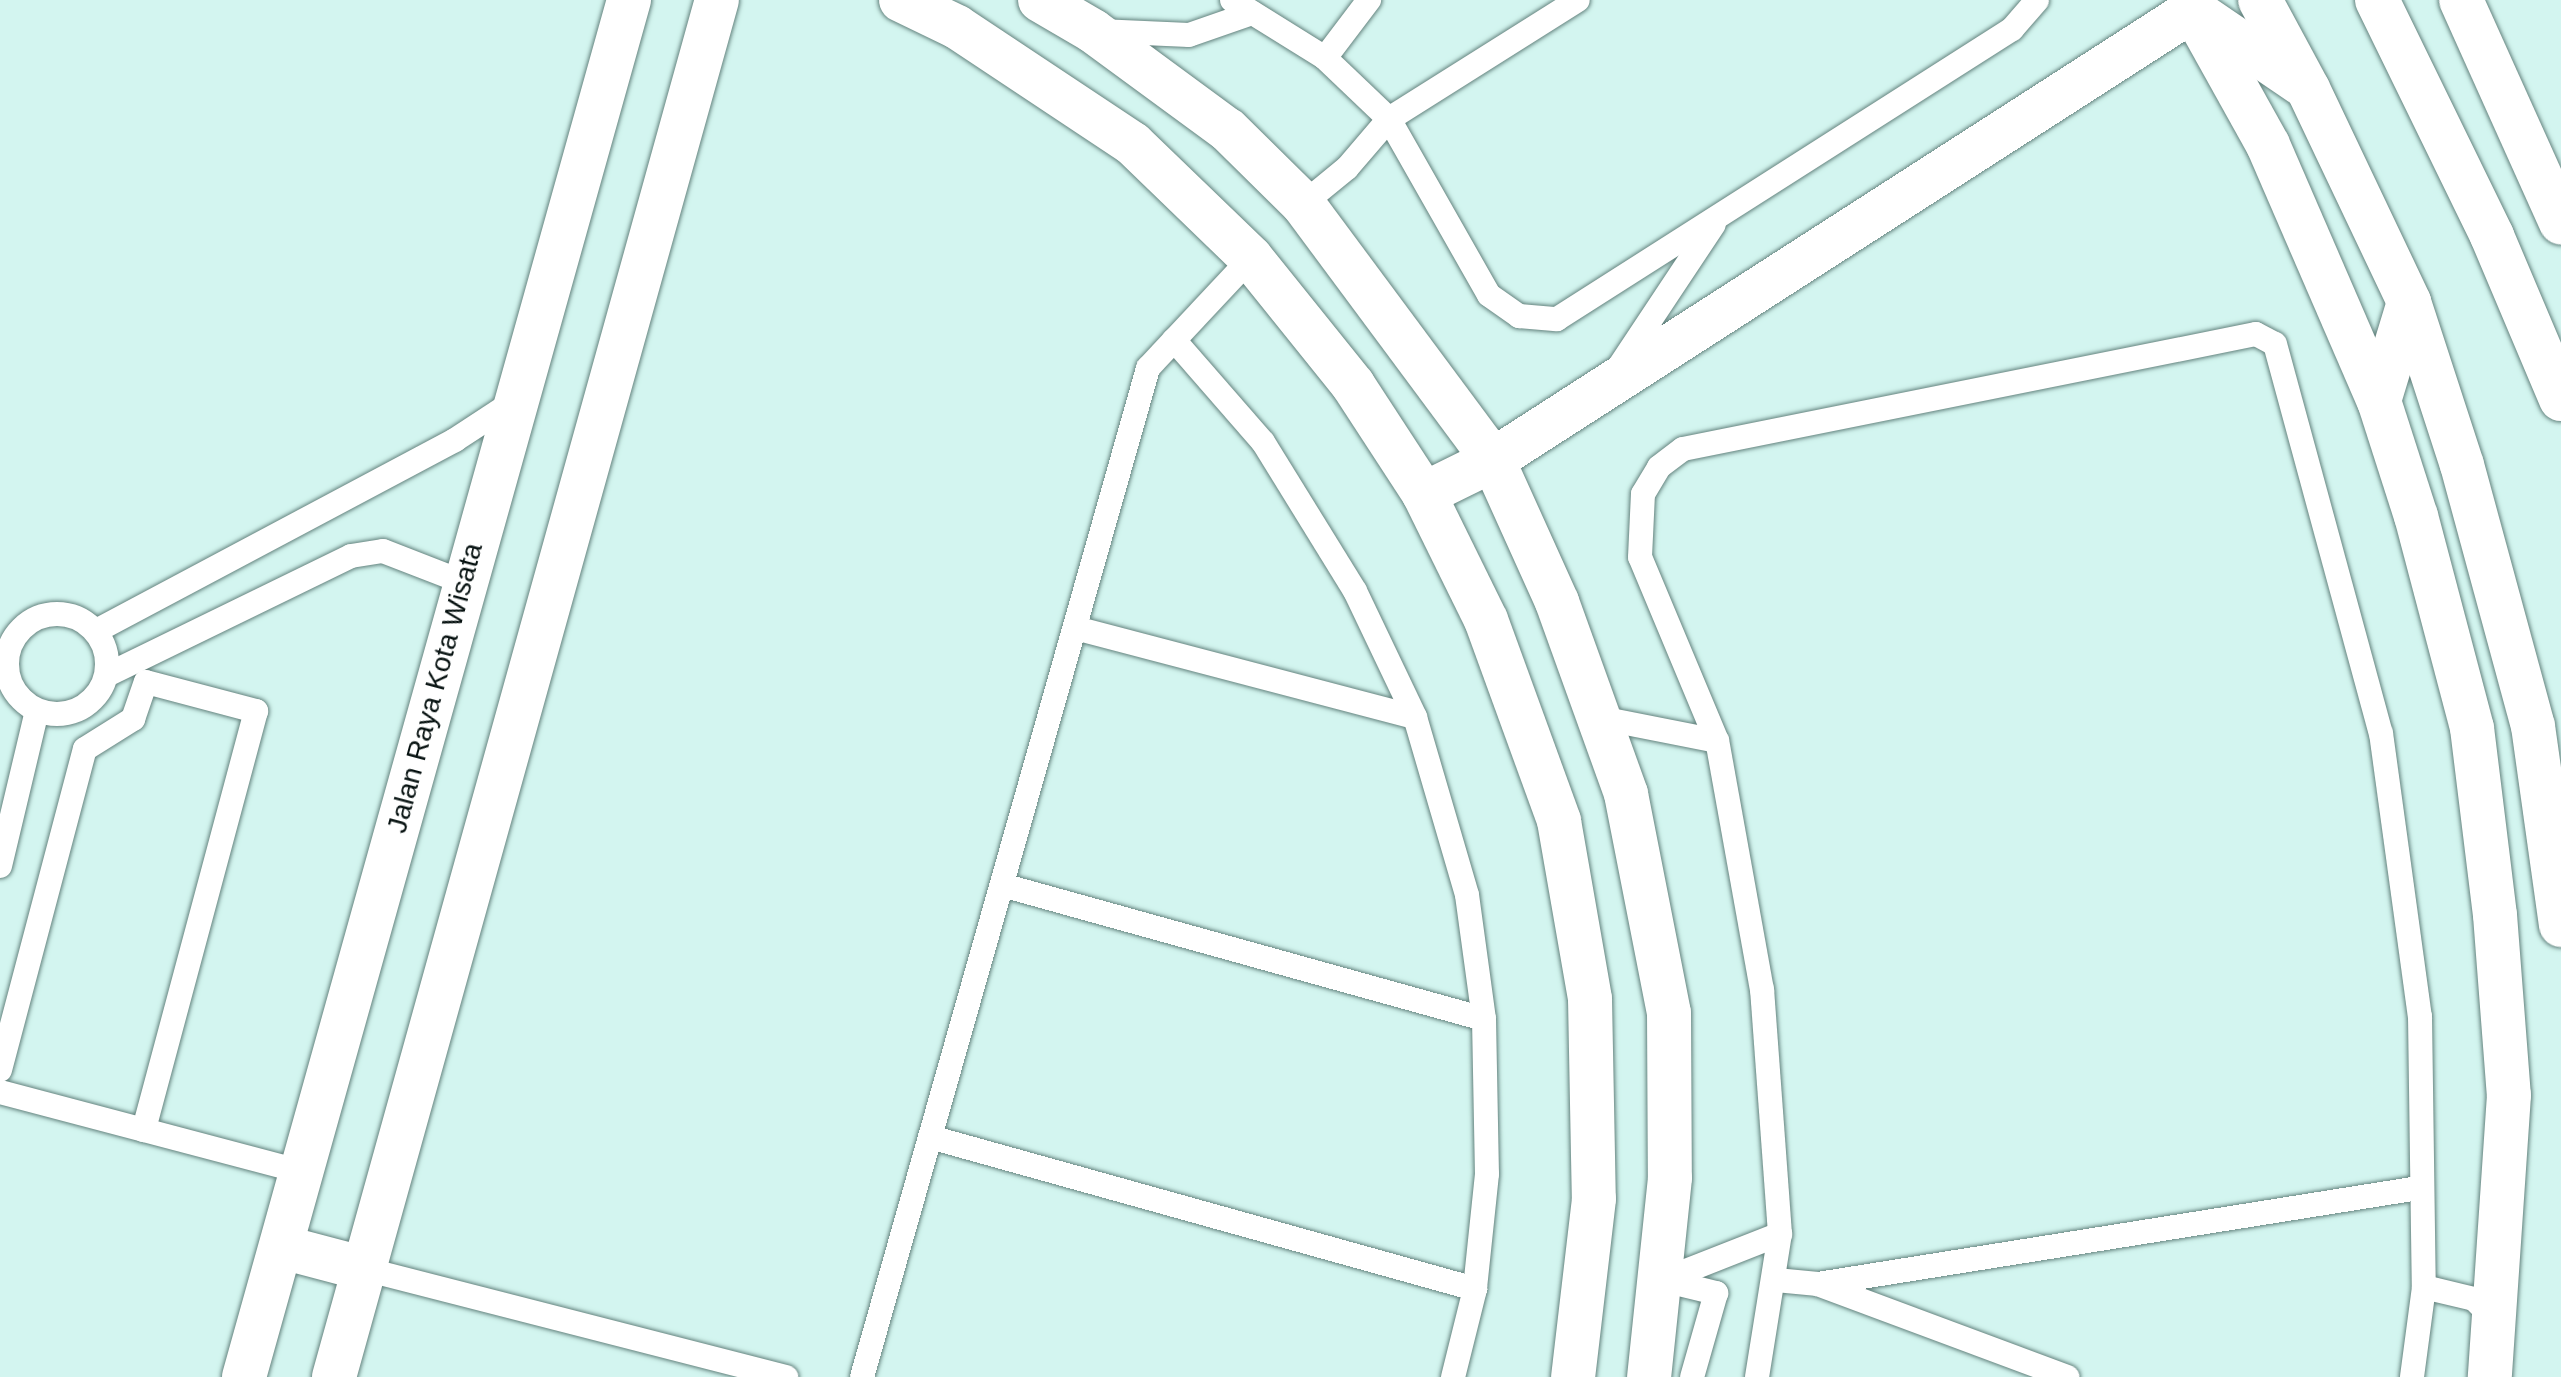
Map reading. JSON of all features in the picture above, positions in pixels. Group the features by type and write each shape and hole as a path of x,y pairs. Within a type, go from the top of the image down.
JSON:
{"street":[{"name":"Jalan Raya Kota Wisata","path":"244,1377 513,402 629,0"},
{"path":"334,1377 717,0"},
{"path":"901,0 957,27 1133,144 1251,258 1353,385 1424,494 1486,620 1559,821 1590,999 1594,1199 1573,1377"},
{"path":"1040,0 1093,31 1228,130 1303,204 1493,460 1557,602 1626,794 1669,1013 1670,1178 1663,1280 1649,1377"},
{"path":"2260,0 2308,89 2409,302 2462,465 2533,726 2561,925"},
{"path":"2377,0 2485,221 2561,399"},
{"path":"2461,0 2559,209"},
{"path":"1424,494 1493,460 1605,389 2190,5"},
{"path":"2190,5 2308,89"},
{"path":"2190,5 2268,145 2379,401 2416,516 2472,728 2495,915 2509,1095 2490,1377"},
{"path":"2379,401 2409,302"},
{"path":"282,1247 365,1269"}],"lane":[{"path":"1325,58 1369,0"},
{"path":"1303,204 1347,168 1389,119 1578,0"},
{"path":"1093,31 1189,35 1242,6 1325,58 1389,119 1489,295 1519,316 1557,319 2012,29 2037,0"},
{"path":"1605,389 1720,215"},
{"path":"862,1377 1148,368 1251,258"},
{"path":"1757,1377 1776,1280 1780,1234 1762,990 1717,741 1640,557 1643,494 1659,467 1683,449 2256,334 2269,337 2381,733 2420,1016 2419,1188 2424,1287 2412,1377"},
{"path":"1174,340 1263,442 1355,591 1415,717 1467,895 1484,1019 1487,1174 1475,1289 1453,1377"},
{"path":"96,631 455,440 513,402"},
{"path":"107,675 351,556 383,551 463,582"},
{"path":"53,613 77,616 96,631 107,652 107,675 97,695 80,709 59,715 37,711 19,699 8,680 6,634 29,620 53,613"},
{"path":"1075,628 1415,717"},
{"path":"0,1070 85,749 133,719 146,682 256,711 144,1130"},
{"path":"0,866 37,711"},
{"path":"1601,718 1717,741"},
{"path":"1002,885 1484,1019"},
{"path":"0,1092 302,1172"},
{"path":"930,1137 1475,1289"},
{"path":"1776,1280 1818,1284 2419,1188"},
{"path":"1663,1280 1780,1234"},
{"path":"365,1269 786,1377"},
{"path":"1663,1280 1716,1293 1692,1377"},
{"path":"1818,1284 2067,1377"},
{"path":"2424,1287 2474,1299 2495,1320"}]}
